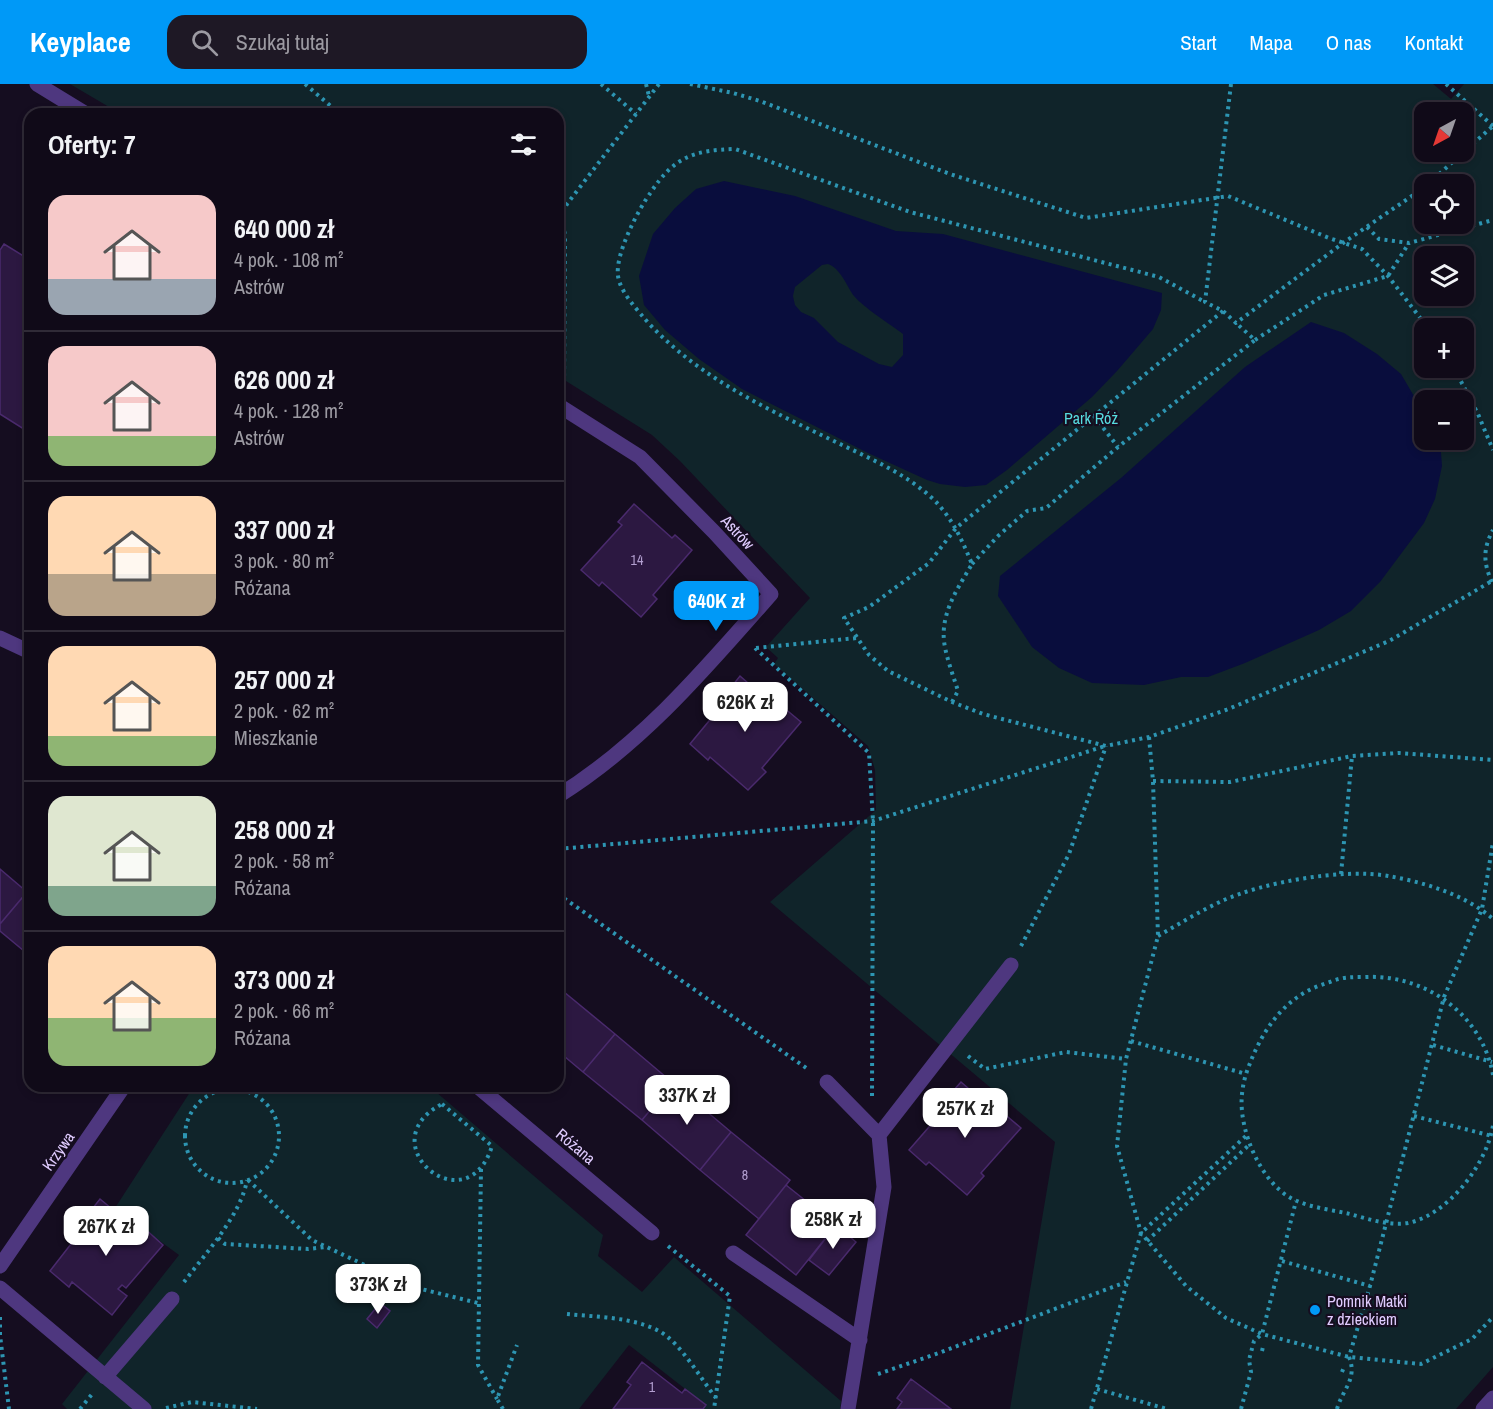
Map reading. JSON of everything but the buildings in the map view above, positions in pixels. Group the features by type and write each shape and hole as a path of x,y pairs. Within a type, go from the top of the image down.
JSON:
{"street":[{"path":"38,84 76,108"},
{"name":"Astrów","path":"564,409 640,457 714,531 771,594 691,685 639,734 564,791"},
{"path":"0,638 24,649"},
{"path":"879,1135 1011,965"},
{"path":"827,1082 879,1135 884,1187 848,1409"},
{"name":"Krzywa","path":"0,1266 120,1092"},
{"name":"Różana","path":"484,1092 652,1233"},
{"path":"733,1253 860,1340"},
{"path":"0,1288 144,1409"},
{"path":"105,1377 172,1299"},
{"path":"1484,1409 1493,1398"}],"path":[{"path":"305,84 333,108"},
{"path":"601,84 636,114"},
{"path":"646,84 649,97"},
{"path":"564,209 659,84"},
{"path":"690,84 760,101 939,170 1086,218 1228,196 1362,249 1388,276 1420,318"},
{"path":"1205,302 1231,84"},
{"path":"1439,174 1493,126 1446,84"},
{"path":"972,564 956,528 932,497 886,467 751,401 729,387 664,338 634,306 620,282 618,268 620,258 647,197 673,166 696,153 709,149 735,149 910,212 1159,277 1223,311 1255,340"},
{"path":"1236,323 1343,243 1414,194"},
{"path":"1367,227 1379,239 1409,243 1493,220"},
{"path":"564,232 564,385"},
{"path":"952,702 958,691 944,643 944,627 948,608 972,564 998,536 1027,511 1046,508 1118,447 1255,340 1324,295 1388,276 1409,243"},
{"path":"1106,746 983,714 952,702 888,671 869,655 844,618 869,607 929,563 956,528 1223,311"},
{"path":"1459,378 1493,450"},
{"path":"1094,416 1118,447"},
{"path":"564,848 873,820 1106,746 1149,737 1226,710 1389,641 1492,582 1486,568 1485,554 1488,539 1493,530"},
{"path":"857,638 755,648 869,753 873,820 872,1102 879,1135"},
{"path":"1149,737 1153,782 1158,936 1126,1059 1117,1146 1141,1233 1186,1286 1226,1318 1262,1334 1349,1357 1421,1364 1472,1339 1493,1317"},
{"path":"1011,965 1068,854 1106,746"},
{"path":"1153,782 1230,782 1352,756 1399,753 1493,760"},
{"path":"1341,874 1352,756"},
{"path":"1337,1409 1340,1397 1348,1387 1353,1367 1349,1357 1370,1286 1444,997 1482,909 1493,842"},
{"path":"1158,936 1223,900 1282,881 1341,874 1387,875 1440,889 1482,909 1493,919"},
{"path":"564,898 827,1082"},
{"path":"1493,1075 1492,1062 1475,1028 1444,997 1416,984 1382,976 1340,978 1304,993 1274,1018 1258,1044 1246,1074 1242,1095 1243,1115 1250,1144 1254,1155 1272,1183 1296,1201 1386,1223 1408,1223 1441,1209 1465,1186 1492,1136 1493,1125"},
{"path":"1131,1041 1246,1074"},
{"path":"950,1042 985,1070 1066,1052 1126,1059"},
{"path":"1433,1045 1492,1062"},
{"path":"214,1092 203,1098 192,1110 186,1123 185,1138 188,1153 196,1166 208,1176 223,1182 240,1182 255,1177 268,1167 276,1153 279,1137 277,1121 270,1107 249,1092"},
{"path":"481,1169 471,1177 458,1180 440,1177 424,1167 417,1156 415,1143 416,1131 421,1119 430,1110 442,1104 492,1146 488,1159 481,1169 478,1365 502,1409"},
{"path":"1414,1116 1492,1136"},
{"path":"1091,1409 1141,1233 1247,1135"},
{"path":"1147,1241 1250,1144"},
{"path":"248,1179 312,1240 409,1286 478,1303"},
{"path":"172,1299 218,1238 246,1192 248,1179"},
{"path":"1241,1409 1251,1372 1249,1360 1254,1341 1262,1334 1296,1201"},
{"path":"652,1233 730,1296 714,1409"},
{"path":"218,1238 225,1244 308,1249 327,1246"},
{"path":"1282,1261 1370,1286"},
{"path":"853,1381 936,1354 1127,1281"},
{"path":"0,1311 0,1335 9,1409"},
{"path":"567,1314 618,1320 660,1331 675,1344 716,1398"},
{"path":"497,1399 517,1345"},
{"path":"1097,1389 1167,1409"},
{"path":"158,1409 192,1402 257,1409"}],"green space":[{"name":"Park Róż","path":"70,84 1433,84 1451,99 1464,84 1493,84 1493,1367 1456,1409 1010,1409 1055,1142 770,902 876,810 875,770 868,746 774,664 778,658 766,647 810,598 680,461 652,435 564,380 564,108 111,108"},
{"path":"190,1092 436,1092 603,1235 598,1256 642,1292 674,1257 841,1401 840,1409 703,1409 702,1402 629,1345 579,1409 67,1409 62,1404 179,1255 115,1208"}],"shaded area":[{"path":"724,181 795,196 896,231 943,234 1162,293 1161,310 1153,329 1092,397 1007,470 986,485 965,487 940,484 868,453 742,389 699,359 665,330 644,305 639,276 653,234 675,208 696,189","holes":["822,265 833,266 858,301 903,334 903,355 892,367 879,364 838,342 814,318 801,312 795,305 793,296 795,287"]},
{"path":"1311,322 1344,333 1377,354 1401,374 1414,396 1414,450 1441,450 1442,466 1435,499 1424,523 1380,582 1351,611 1319,630 1245,663 1208,677 1181,677 1144,685 1092,683 1059,668 1032,647 998,596 1000,576 1121,478 1245,367"}],"place":[{"name":"Pomnik Matki z dzieckiem","path":"1315,1310"}]}
